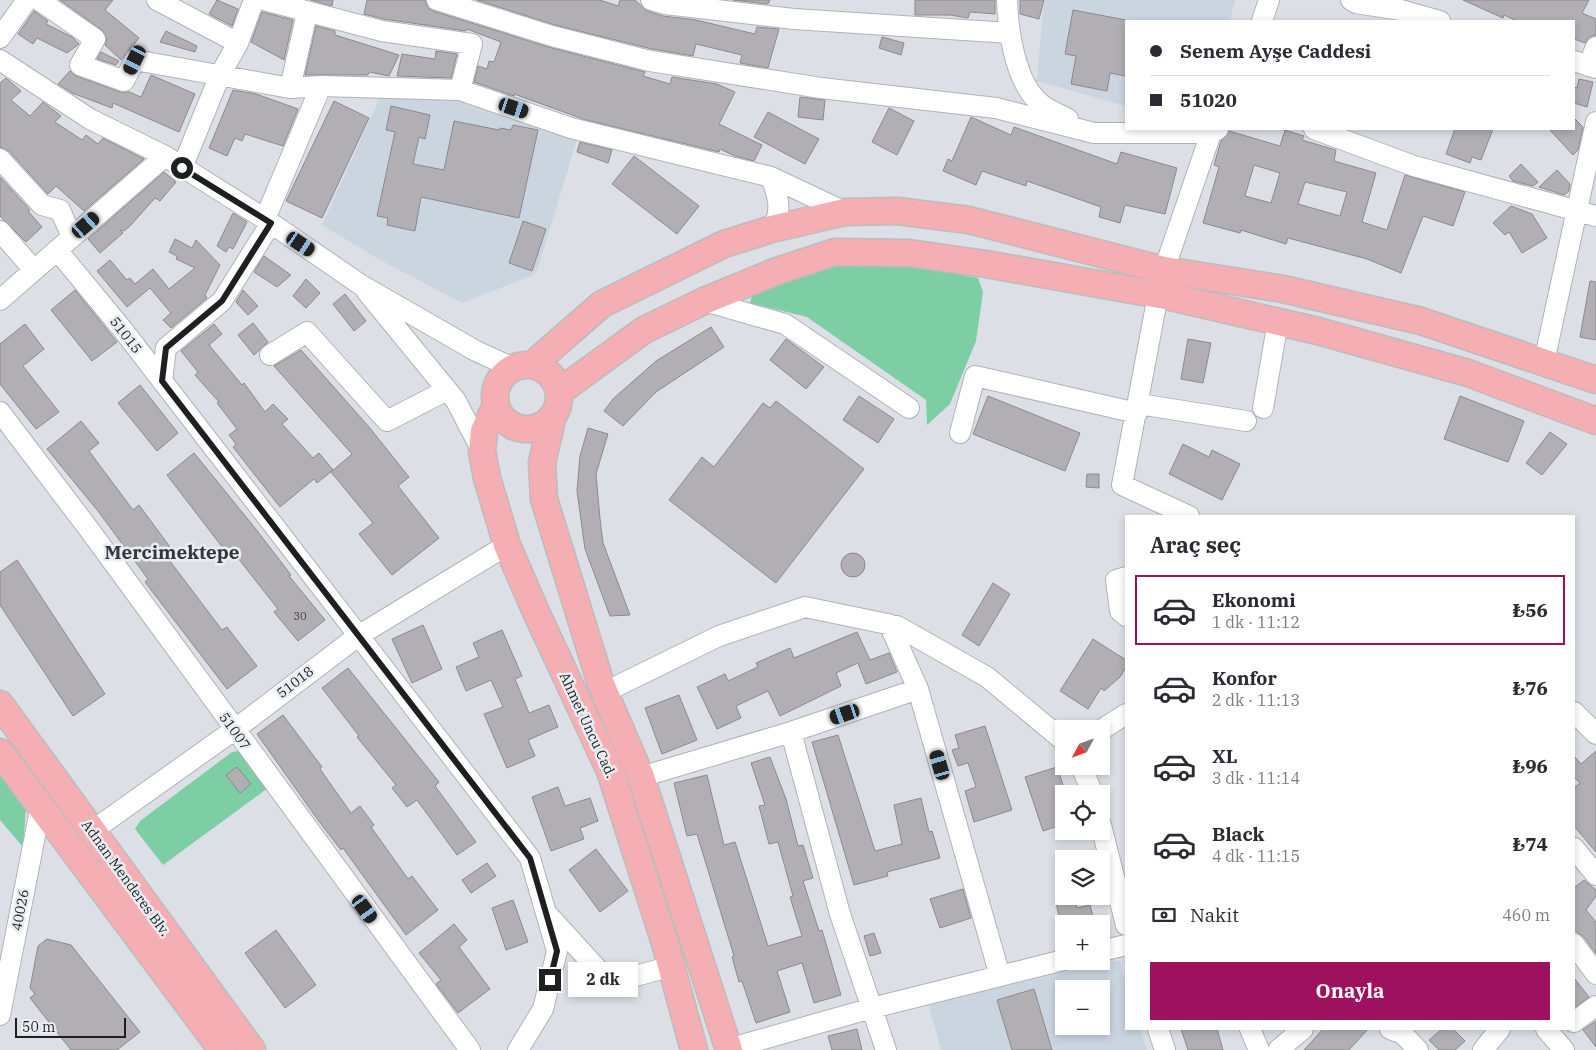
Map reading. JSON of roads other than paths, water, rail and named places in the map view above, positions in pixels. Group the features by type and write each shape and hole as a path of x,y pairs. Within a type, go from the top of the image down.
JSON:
{"main road":[{"path":"1596,380 1421,321 1283,289 1161,283 986,264 909,253 835,252 777,271 704,301 644,330 556,404 542,425 523,428 513,425 502,417 496,405 497,387 504,374 523,367 602,304 724,244 772,229 845,212 897,211 969,220 1161,283 1278,321 1468,373 1596,421"},
{"path":"523,367 542,369 551,376 556,404"},
{"name":"Ahmet Uncu Cad.","path":"556,404 542,463 544,499 605,692 641,777 728,1050"},
{"name":"Ahmet Uncu Cad.","path":"496,405 484,431 482,451 487,478 507,545 610,771 672,966 694,1050"},
{"name":"Adnan Menderes Blv.","path":"0,704 252,1050"},
{"name":"Adnan Menderes Blv.","path":"0,752 222,1050"}],"street":[{"path":"0,38 27,0"},
{"path":"39,0 94,39 80,65 124,81 135,60 290,88 321,86 460,90 571,128 771,177 845,212"},
{"path":"157,0 238,43"},
{"path":"182,168 220,75 238,43 254,0"},
{"path":"264,0 307,13 382,31 472,44 460,90"},
{"path":"437,0 552,36 650,61 821,88 996,108 1094,132 1215,131 1161,283 1122,485 1188,515"},
{"path":"652,0 664,4 794,19 1010,33"},
{"path":"1007,0 1010,33 1023,82 1040,104 1094,132"},
{"path":"1262,20 1268,0"},
{"path":"1351,0 1356,3 1394,5 1437,20"},
{"path":"290,88 307,13"},
{"path":"1586,65 1596,47"},
{"path":"0,60 90,119 164,156 268,221 361,285 476,351 523,367"},
{"path":"162,381 166,348 222,301 268,221 321,86"},
{"path":"1544,362 1586,214 1596,122"},
{"path":"1317,130 1414,166 1586,214"},
{"path":"0,300 164,156"},
{"path":"0,159 42,205 60,210 72,237"},
{"path":"771,177 779,198 778,219 772,229"},
{"path":"0,231 34,270"},
{"name":"51015","path":"57,250 124,330 530,858 557,951 543,1008 518,1050"},
{"path":"361,285 456,401 482,451"},
{"path":"704,301 785,324 909,408"},
{"path":"1263,408 1278,321"},
{"path":"270,355 307,332 387,421 447,390"},
{"path":"960,433 975,376 1138,408 1246,421"},
{"name":"51007","path":"0,412 470,1050"},
{"name":"51018","path":"92,831 234,730 358,636 507,545"},
{"path":"1125,577 1116,580 1120,611 1125,615"},
{"path":"605,692 719,636 805,607 898,626 987,677 1055,734"},
{"path":"889,624 918,689 1000,976"},
{"path":"641,777 790,732 918,689"},
{"path":"1575,713 1596,734"},
{"path":"1110,724 1125,715"},
{"path":"790,732 840,914 886,1050"},
{"name":"40026","path":"0,1015 41,806"},
{"path":"1105,840 1125,921"},
{"path":"1575,849 1596,876"},
{"path":"546,912 610,983 672,966"},
{"path":"1110,949 1125,945"},
{"path":"1575,945 1596,974"},
{"path":"554,966 578,948"},
{"path":"728,1050 872,1008 1055,962"},
{"path":"1575,1021 1596,1006"},
{"path":"1158,1030 1164,1050"},
{"path":"1250,1030 1259,1050"},
{"path":"1278,1050 1302,1030"},
{"path":"1393,1030 1404,1034 1418,1050"},
{"path":"1483,1050 1499,1030"}],"district":[{"name":"Mercimektepe","path":"172,552"}]}
